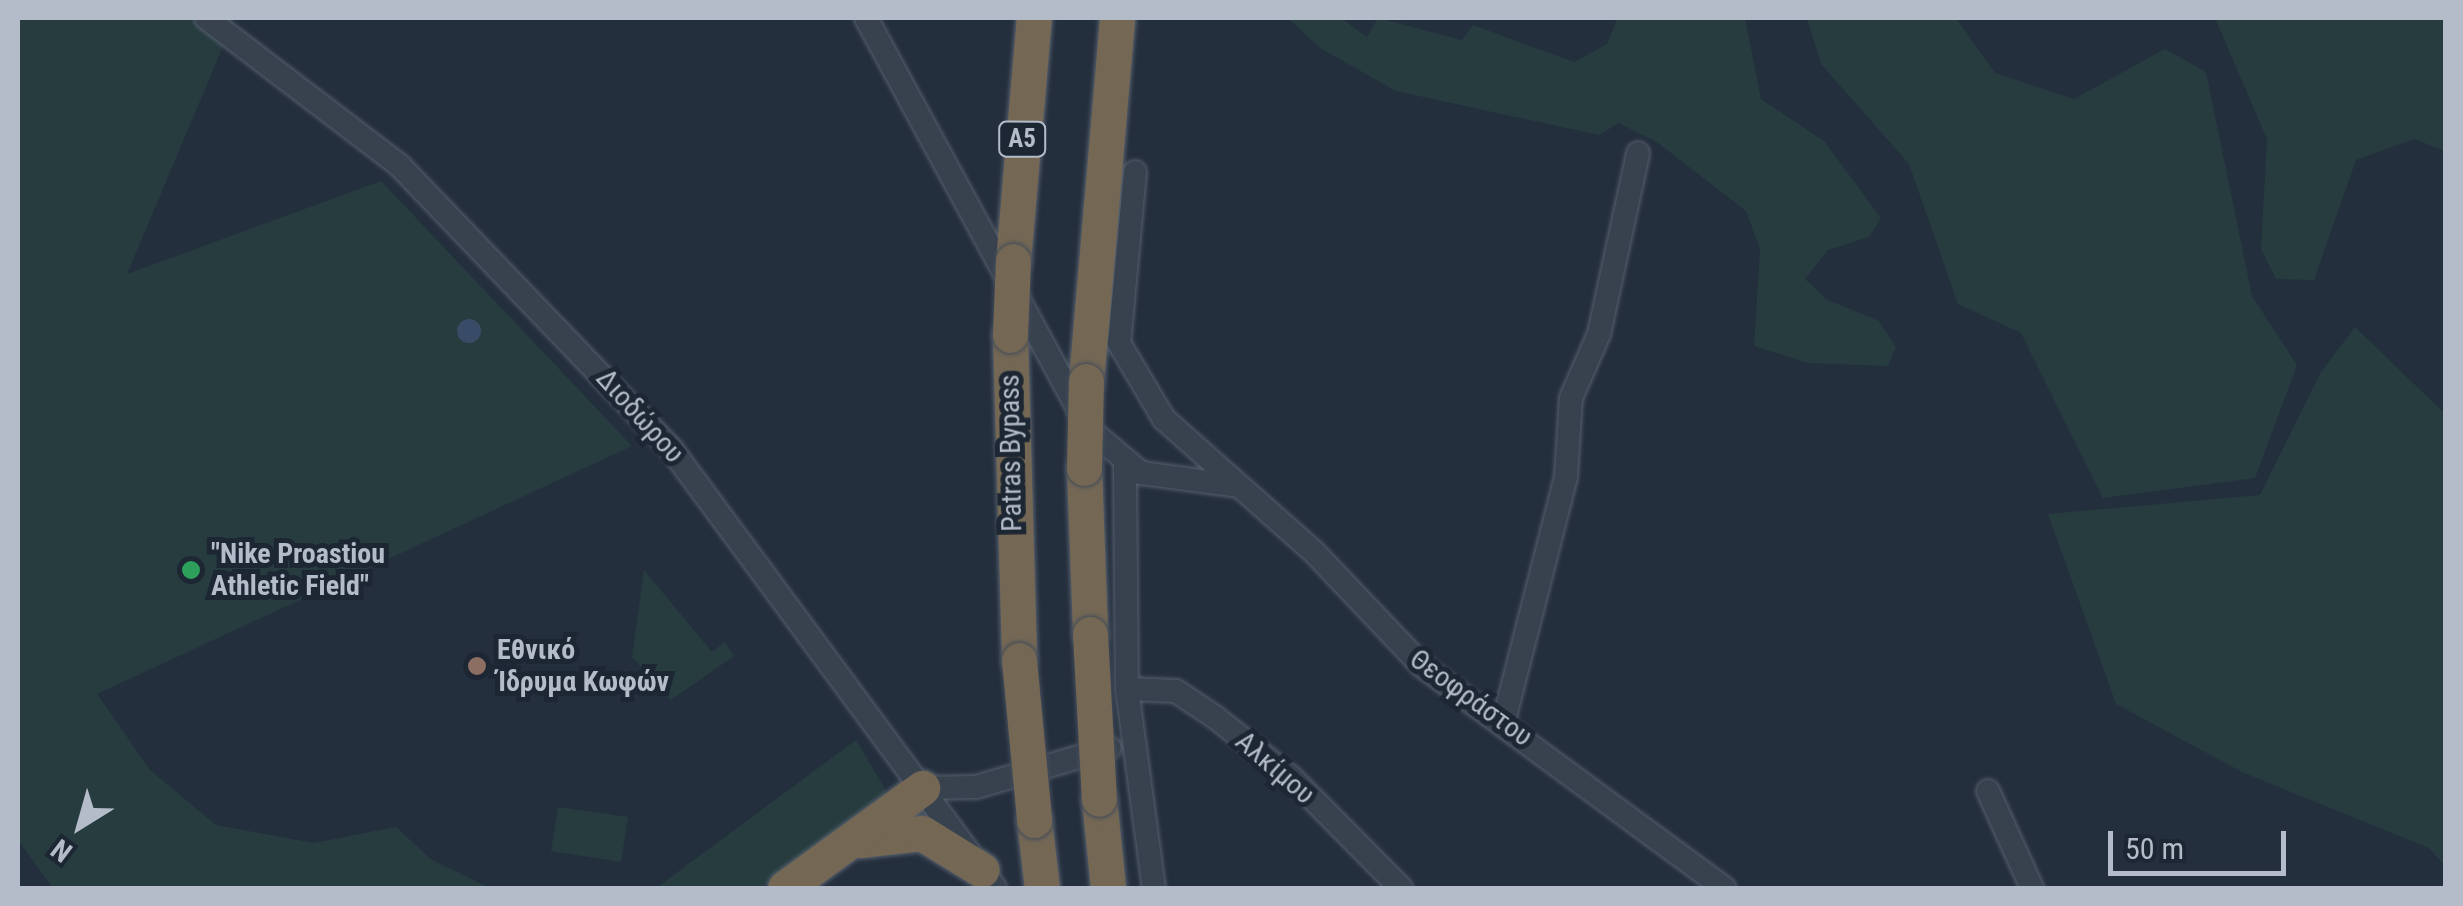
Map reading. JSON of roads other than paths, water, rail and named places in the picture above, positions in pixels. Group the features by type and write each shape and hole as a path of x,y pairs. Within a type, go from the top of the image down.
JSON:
{"highway":[{"name":"Patras Bypass","path":"1034,18 1010,334 1019,660 1042,888"},
{"path":"1108,888 1099,799 1084,468 1086,381 1117,18"},
{"path":"785,888 922,788"},
{"path":"836,850 885,832 922,833 989,879"}],"street":[{"name":"Διοδώρου","path":"206,18 400,166 613,385 711,495 989,879"},
{"path":"866,18 1035,339 1090,430 1126,466 1238,486"},
{"path":"1504,720 1566,477 1571,398 1600,334 1638,153"},
{"name":"Θεοφράστου","path":"1135,172 1125,364 1184,442 1238,486 1393,640 1724,888"},
{"path":"1126,466 1127,689 1154,888"},
{"name":"Αλκίμου","path":"1127,689 1176,692 1215,717 1292,778 1400,888"},
{"path":"922,788 976,787 1132,743"},
{"path":"1988,791 2032,888"}],"water":[{"path":"469,319 481,331 469,343 457,331"}],"place":[{"name":"\"Nike Proastiou Athletic Field\"","path":"191,570"},
{"name":"Εθνικό Ίδρυμα Κωφών","path":"477,666"}]}
